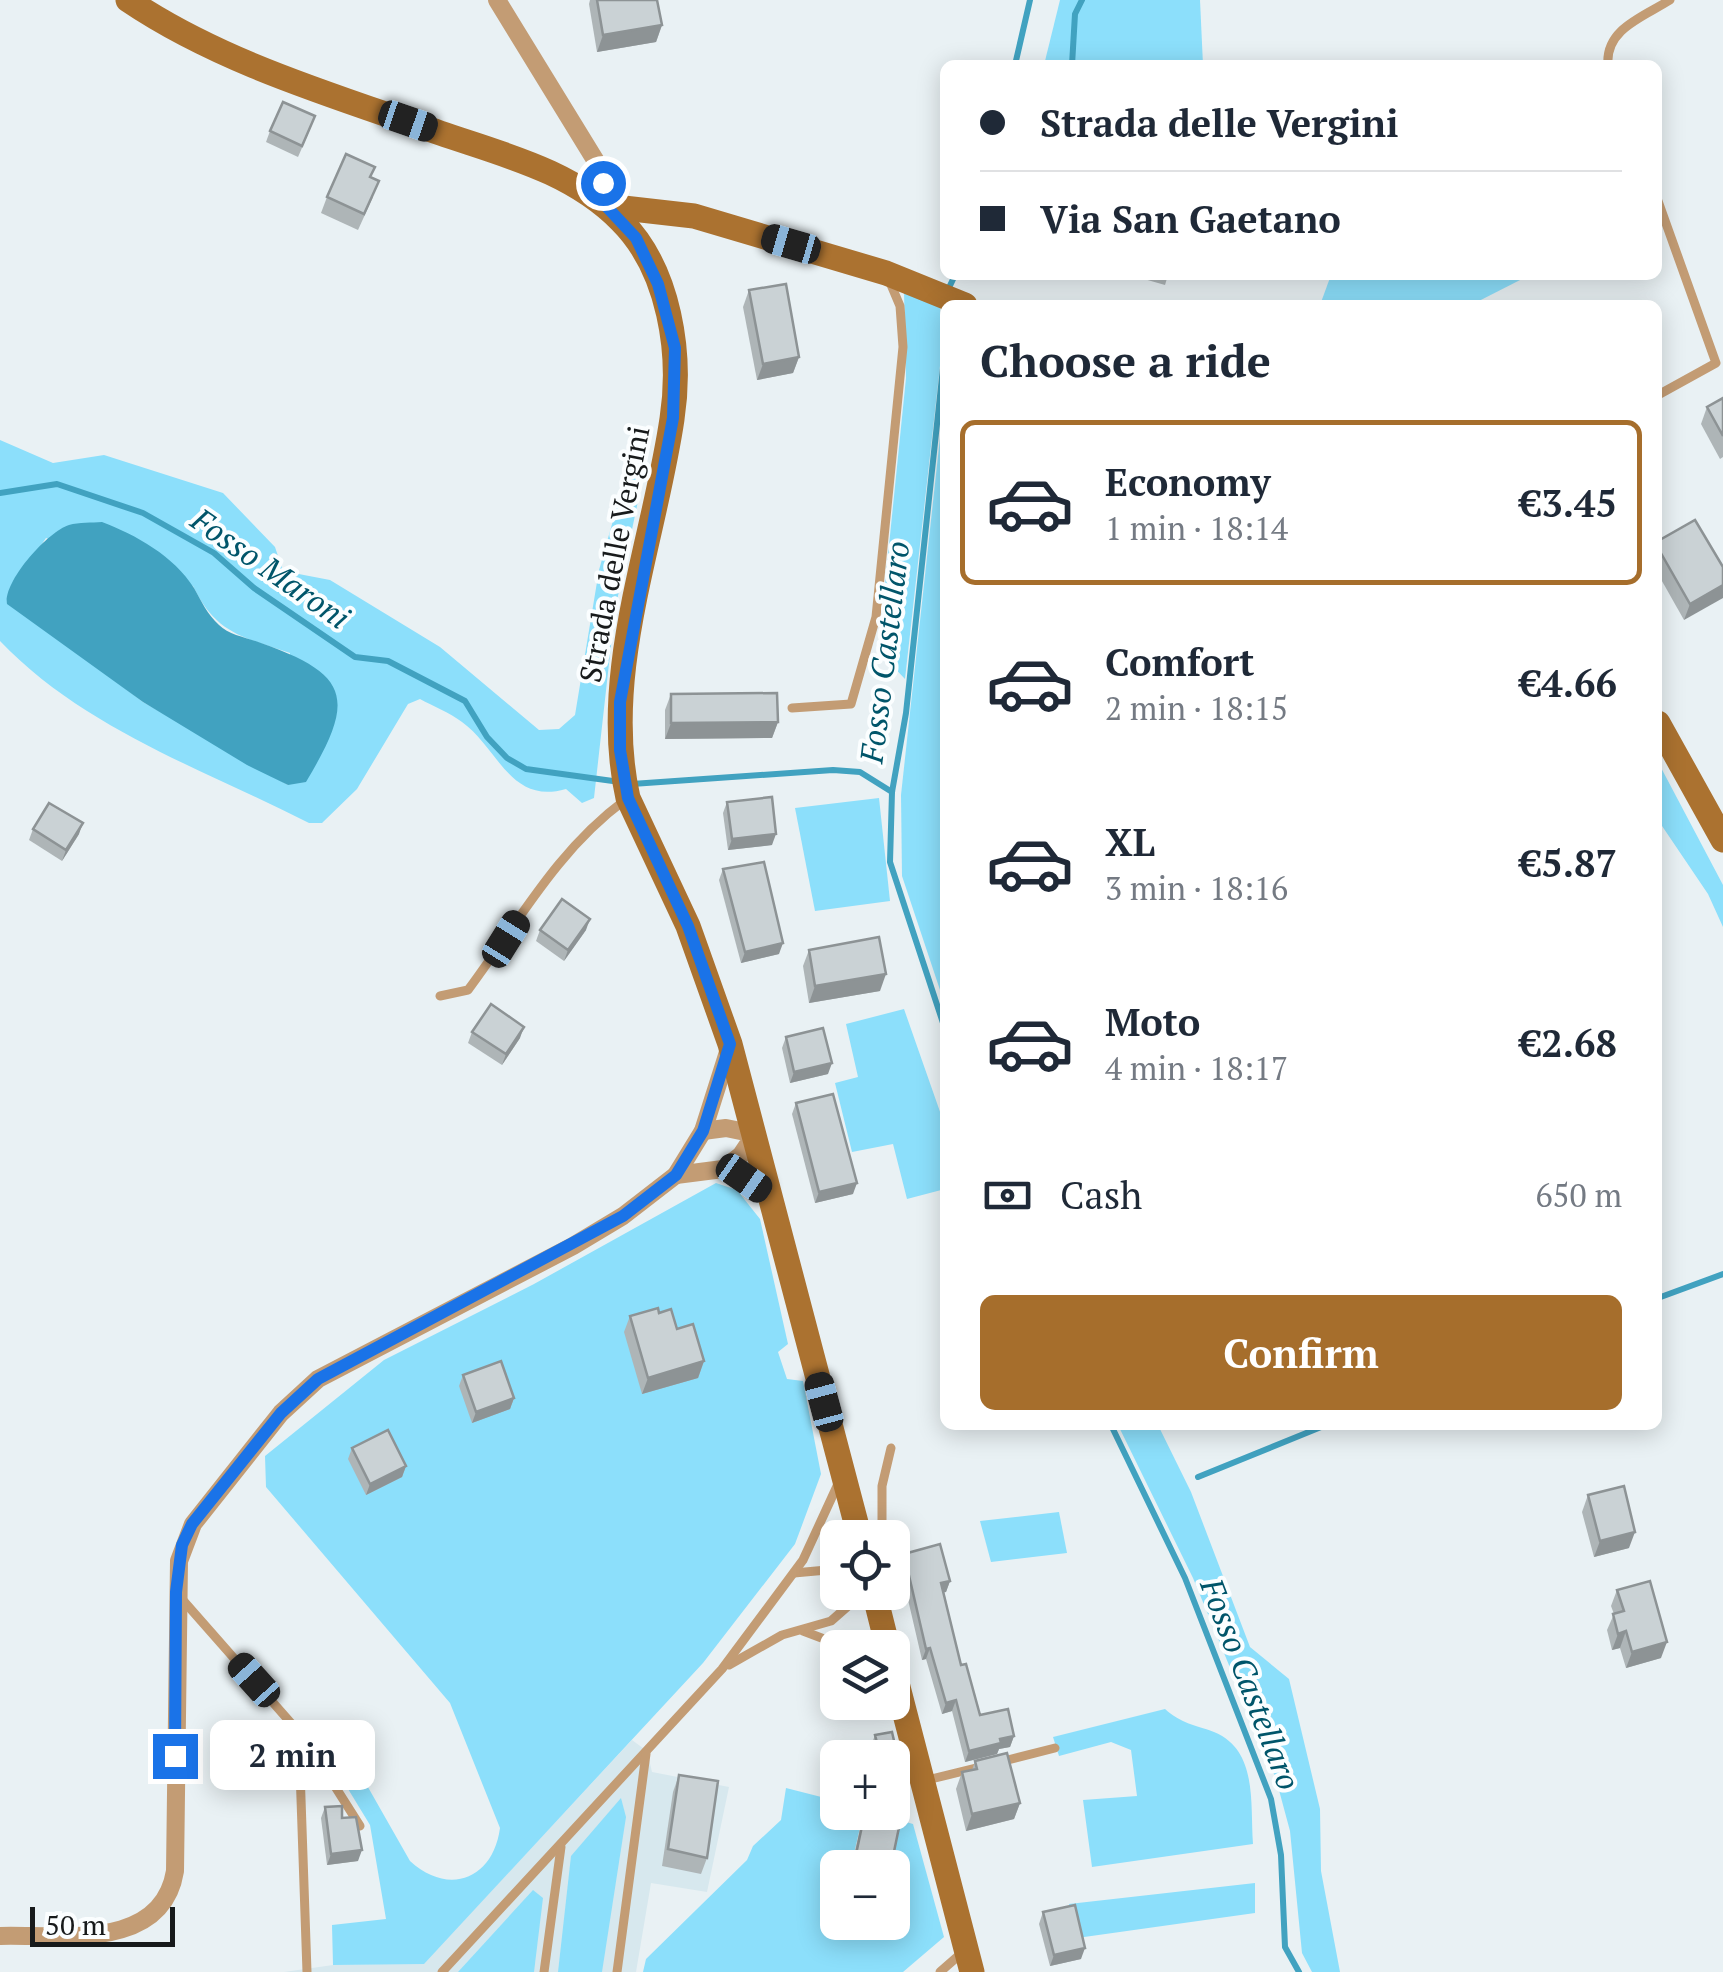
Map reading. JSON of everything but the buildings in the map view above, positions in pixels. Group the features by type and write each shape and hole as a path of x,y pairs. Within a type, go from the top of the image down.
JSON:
{"main road":[{"name":"Strada delle Vergini","path":"128,0 158,20 246,61 575,183 626,225 646,258 658,284 675,348 673,418 620,702 620,750 628,798 688,926 730,1044 855,1520"},
{"path":"606,206 694,216 886,273 953,300"},
{"path":"1662,730 1723,840"},
{"path":"906,1720 969,1961"}],"street":[{"path":"497,0 597,163 606,206"},
{"path":"0,1936 124,1932 149,1916 170,1889 175,1871 176,1592 182,1545 192,1524 281,1413 318,1379 573,1246 623,1216 676,1175 703,1131 730,1044"},
{"path":"676,1175 723,1169 740,1155 755,1134 726,1128 703,1131"},
{"path":"723,1169 771,1197"}],"lane":[{"path":"1608,60 1614,35 1670,0"},
{"path":"1662,212 1716,363 1662,394"},
{"path":"792,708 851,704 870,649 902,347 900,306 886,273"},
{"path":"440,996 468,990 548,873 587,830 628,798"},
{"path":"882,1520 882,1486 891,1448"},
{"path":"442,1972 722,1668 794,1573 843,1472"},
{"path":"794,1573 820,1571"},
{"path":"176,1592 305,1739 360,1826"},
{"path":"722,1668 782,1635 804,1632 831,1621 844,1610"},
{"path":"804,1632 820,1638"},
{"path":"305,1739 300,1770 307,1972"},
{"path":"922,1781 1055,1748"},
{"path":"616,1972 646,1751"},
{"path":"544,1972 561,1844"},
{"path":"940,1972 969,1961"}],"shaded area":[{"path":"1060,0 1200,0 1203,60 1045,60"},
{"path":"1329,280 1520,280 1481,300 1322,300"},
{"path":"904,292 940,306 940,366 905,679 886,659 880,634 906,378"},
{"path":"940,438 940,990 902,876 901,795"},
{"path":"0,440 53,463 104,455 223,493 275,547 283,571 330,580 440,647 539,730 559,729 575,715 599,570 631,457 648,454 615,610 594,798 582,803 566,789 547,792 518,782 475,733 420,699 408,704 357,789 322,823 309,823 107,723 33,672 0,641","holes":["46,538 193,586 211,614 232,632 290,653 288,785 143,702 70,647 32,558"]},
{"path":"102,522 165,556 186,577 211,617 223,628 291,655 328,679 336,694 337,710 322,754 306,782 288,785 247,765 143,702 7,604 19,571 49,537 69,525"},
{"path":"1662,770 1723,885 1723,927 1708,894 1662,826"},
{"path":"879,798 890,901 815,911 795,808"},
{"path":"904,1009 940,1112 940,1190 907,1199 893,1144 852,1152 835,1083 858,1077 846,1024"},
{"path":"716,1183 737,1190 760,1219 788,1344 778,1352 787,1379 803,1381 821,1474 795,1544 703,1663 424,1964 333,1965 332,1925 386,1919 370,1825 328,1756 344,1745 410,1861 424,1872 453,1880 478,1871 496,1846 500,1828 450,1703 266,1487 265,1456 384,1360 534,1284"},
{"path":"1120,1430 1160,1430 1191,1492 1250,1647 1289,1679 1320,1809 1321,1871 1340,1972 1312,1972 1302,1953 1290,1831 1276,1779 1193,1578"},
{"path":"1059,1512 1067,1553 991,1562 980,1521"},
{"path":"1165,1709 1182,1721 1228,1740 1238,1751 1249,1779 1253,1844 1092,1867 1083,1800 1137,1796 1131,1750 1111,1742 1059,1756 1053,1737"},
{"path":"632,1740 647,1751 652,1772 729,1787 707,1892 651,1883 636,1972 284,1972 333,1965 424,1963"},
{"path":"786,1788 820,1797 820,1830 859,1830 855,1850 820,1850 820,1940 910,1940 910,1850 878,1850 865,1830 910,1830 910,1823 913,1824 944,1937 903,1972 643,1972 646,1959 747,1860 753,1846 781,1820"},
{"path":"621,1798 626,1817 602,1972 558,1972 571,1856"},
{"path":"1255,1883 1255,1913 1077,1938 1069,1904"},
{"path":"533,1890 543,1898 534,1972 458,1972"}],"waterway":[{"path":"1016,60 1030,0"},
{"name":"Fosso Castellaro","path":"1072,60 1075,14 1082,0"},
{"name":"Fosso Castellaro","path":"947,292 953,280"},
{"name":"Fosso Castellaro","path":"940,396 906,713 892,792 890,862 940,1014"},
{"name":"Fosso Maroni","path":"0,493 57,484 143,513 214,553 254,588 355,657 388,661 465,701 487,737 507,758 526,769 620,782"},
{"name":"Fosso Maroni","path":"632,784 833,770 860,772 892,792"},
{"path":"1662,1297 1723,1274"},
{"name":"Fosso Castellaro","path":"1113,1430 1185,1578 1271,1799 1281,1855 1285,1947 1299,1972"},
{"path":"1198,1477 1314,1430"}],"route":[{"path":"175,1756 178,1561 192,1524 244,1457 281,1413 318,1379 623,1216 676,1175 703,1131 716,1098 730,1044 710,980 628,798 622,774 620,702 673,418 675,348 658,284 636,238 606,206 603,183"}]}
